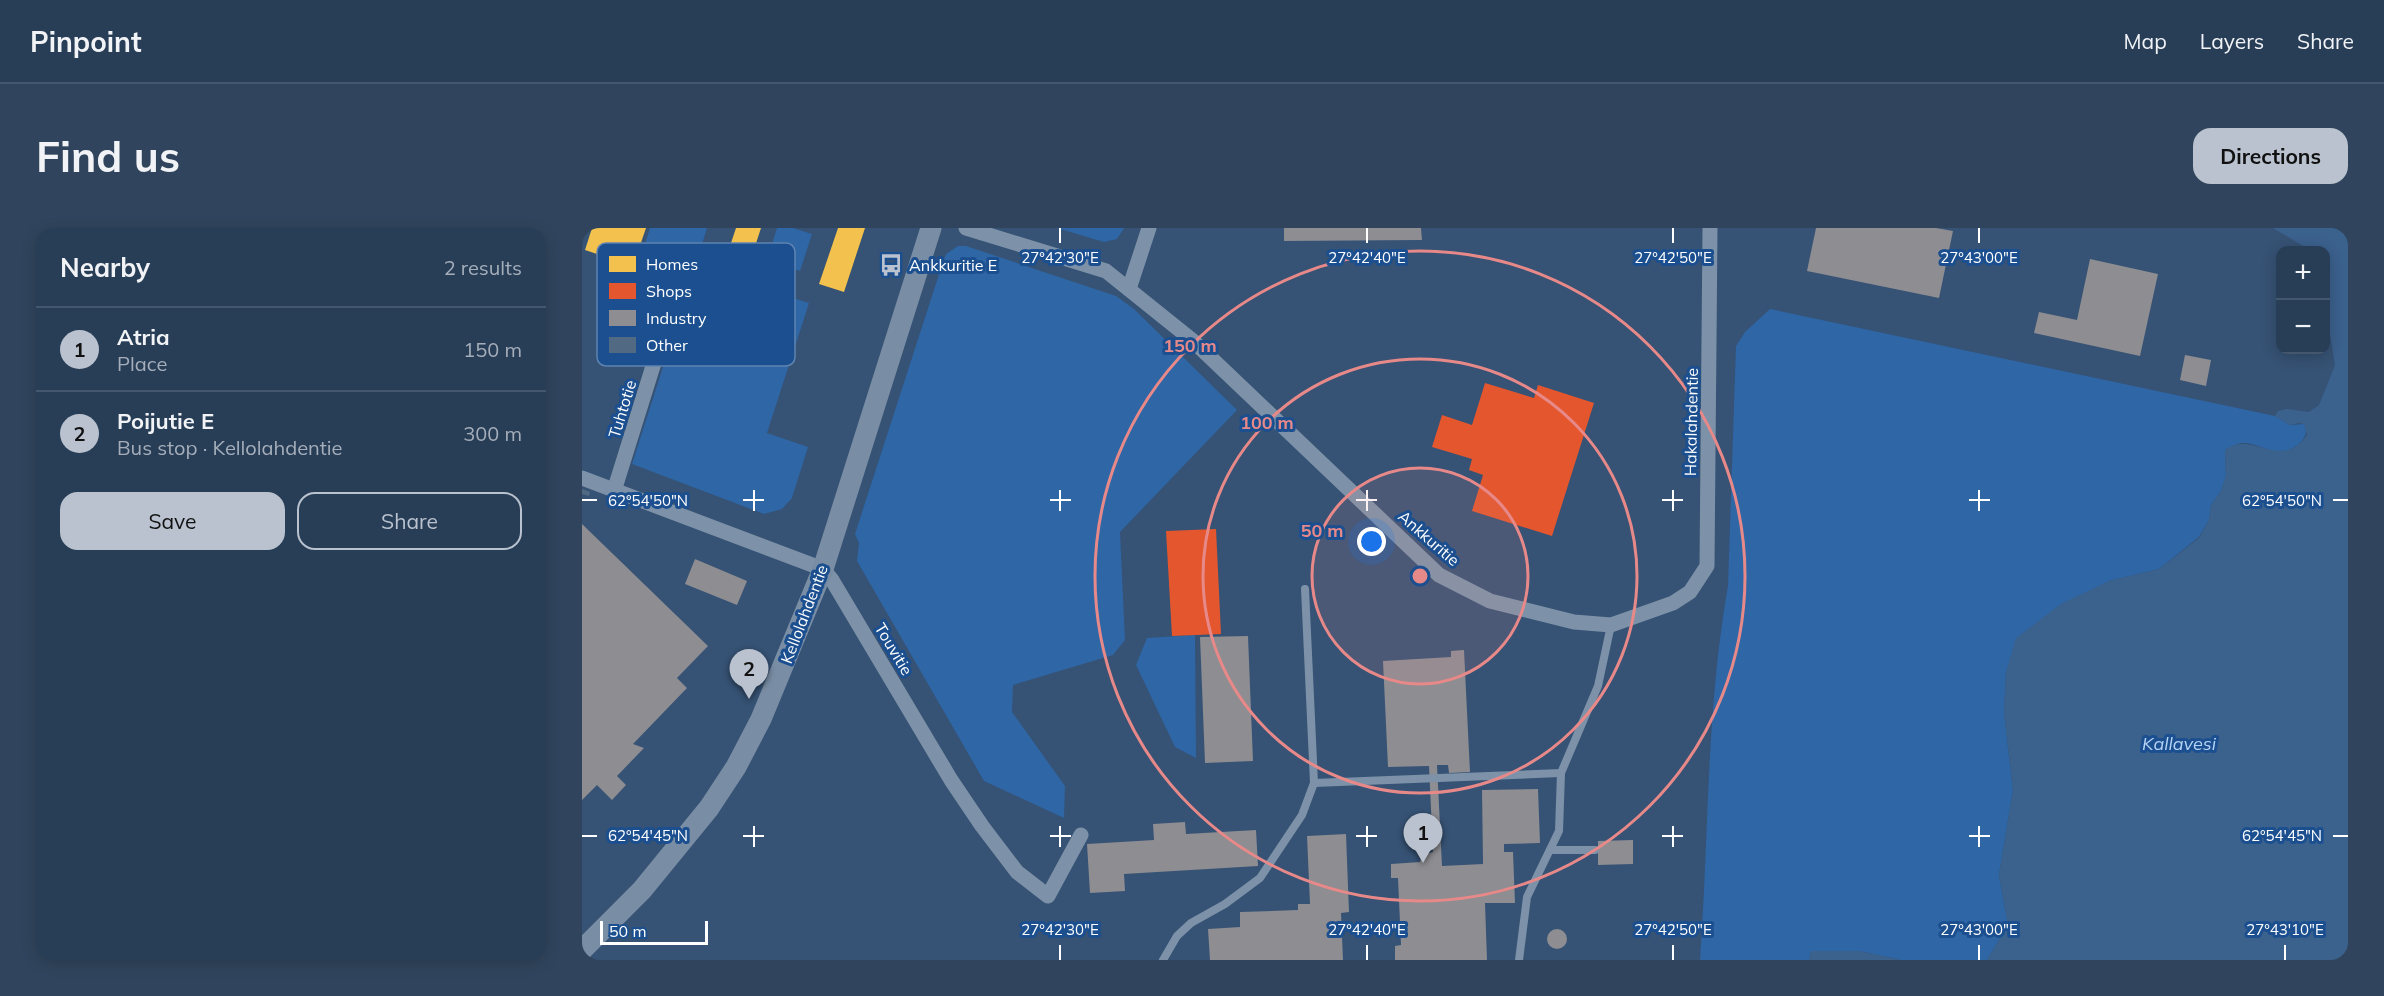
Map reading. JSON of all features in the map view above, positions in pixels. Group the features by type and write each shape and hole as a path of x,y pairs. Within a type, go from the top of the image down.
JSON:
{"street":[{"name":"Kellolahdentie","path":"582,950 642,890 710,808 761,719 823,569 931,228"},
{"name":"Ankkuritie","path":"966,228 1106,271 1192,340 1439,575 1490,601 1574,622 1611,625 1673,603"},
{"path":"1129,289 1149,228"},
{"name":"Hakalahdentie","path":"1673,603 1690,592 1707,566 1710,228"},
{"name":"Tuhtotie","path":"614,491 652,366"},
{"path":"582,478 823,569"},
{"name":"Touvitie","path":"823,569 832,580 951,780 1017,872 1048,896 1081,835"}],"lane":[{"path":"1163,960 1177,936 1191,923 1225,904 1260,878 1302,815 1314,783 1305,589"},
{"path":"1519,960 1527,897 1559,831 1561,773 1598,686 1611,625"},
{"path":"1314,783 1561,773"},
{"path":"1550,850 1595,850"}],"shaded area":[{"path":"650,228 707,228 702,243 645,243"},
{"path":"777,228 793,228 812,234 800,271 795,269 795,243 772,243"},
{"path":"1057,228 1124,228 1117,239 1104,242"},
{"path":"958,246 966,246 1116,296 1134,309 1237,410 1120,532 1125,640 1113,655 1013,685 1012,712 1065,786 1064,818 984,781 857,561 859,543 855,534 943,262 946,254"},
{"path":"795,299 809,303 795,346"},
{"path":"1770,309 2275,416 2290,425 2304,424 2306,429 2304,438 2296,446 2286,451 2276,452 2243,443 2225,450 2226,476 2221,491 2211,505 2209,520 2199,537 2159,569 2109,581 2006,672 2004,713 2013,790 1999,875 2008,925 1987,960 1901,960 1859,951 1811,952 1809,960 1700,960 1712,726 1728,586 1736,346 1745,332"},
{"path":"663,366 789,366 767,433 808,447 792,498 782,509 764,514 632,464"},
{"path":"1195,635 1196,758 1175,747 1136,665 1147,638"}],"water":[{"name":"Kallavesi","path":"2273,228 2348,228 2348,960 1987,960 2008,925 1999,875 2013,790 2004,713 2006,672 2016,638 2061,604 2109,581 2159,569 2199,538 2209,520 2211,505 2221,491 2226,476 2225,450 2235,445 2245,444 2287,450 2297,445 2307,435 2304,424 2290,425 2275,416 2278,411 2287,409 2309,412 2319,405 2335,365 2330,334 2330,246 2303,246"},
{"path":"1811,951 1859,951 1901,960 1809,960"}],"building: Homes":[{"path":"592,228 646,228 641,243 597,243 597,254 585,250"},
{"path":"736,228 761,228 756,243 731,243"},
{"path":"838,228 865,228 844,292 819,284"}],"building: Shops":[{"path":"1485,383 1534,398 1538,385 1594,403 1552,536 1472,511 1483,475 1469,470 1472,459 1432,447 1442,415 1472,425"},
{"path":"1216,529 1221,634 1172,636 1166,531"}],"building: Industry":[{"path":"1284,228 1421,228 1422,240 1284,241"},
{"path":"1816,228 1936,228 1953,231 1939,298 1807,271"},
{"path":"2090,259 2158,274 2140,356 2034,333 2039,312 2077,320"},
{"path":"2185,355 2211,360 2206,386 2180,380"},
{"path":"582,524 708,646 677,678 687,688 633,744 644,748 617,776 626,785 612,800 597,785 582,800"},
{"path":"695,559 747,581 737,605 685,584"},
{"path":"1248,636 1253,761 1205,763 1200,637"},
{"path":"1464,650 1470,772 1449,773 1448,765 1437,765 1442,866 1483,864 1482,790 1538,789 1540,843 1504,844 1504,852 1513,852 1515,903 1485,903 1487,960 1395,960 1395,946 1401,945 1398,878 1391,878 1391,864 1420,862 1422,855 1433,852 1429,766 1388,767 1383,661 1451,657 1451,651"},
{"path":"1185,822 1186,834 1256,830 1258,866 1124,874 1125,891 1090,893 1087,844 1154,840 1153,824"},
{"path":"1346,834 1349,912 1341,913 1343,960 1210,960 1208,929 1240,927 1240,912 1298,910 1298,904 1310,904 1307,836"},
{"path":"1633,840 1633,864 1598,865 1598,841"},
{"path":"1557,929 1564,932 1567,939 1564,946 1557,949 1550,946 1547,939 1550,932"}],"building: Other":[{"path":"582,489 590,492 589,496 582,494"}],"place":[{"name":"Ankkuritie E","path":"891,265"},
{"name":"Poijutie E","path":"749,699"},
{"name":"Atria","path":"1423,863"}]}
